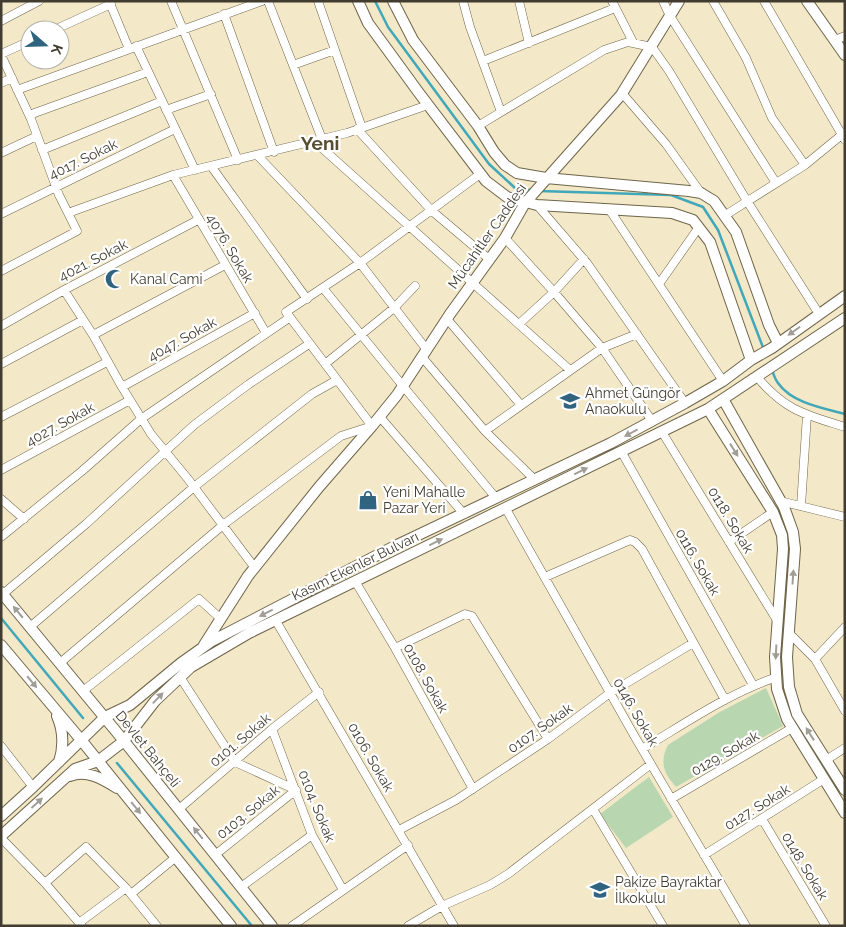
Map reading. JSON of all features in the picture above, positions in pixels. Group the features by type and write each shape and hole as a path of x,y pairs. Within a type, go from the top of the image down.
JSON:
{"street":[{"path":"1,21 28,4 39,1"},
{"path":"172,1 238,160"},
{"path":"17,90 262,1"},
{"path":"268,1 293,66 318,140 409,227 570,370"},
{"path":"318,1 359,128 432,211 489,259"},
{"path":"358,1 368,23 480,174 507,197 537,205 672,213 693,220 710,242 754,358"},
{"path":"393,1 413,40 505,165 517,174 690,191 714,201 736,232 775,345 845,296"},
{"path":"463,1 501,112"},
{"path":"663,1 670,16 776,183"},
{"name":"Mücahitler Caddesi","path":"202,648 255,568 319,487 380,417 403,386 447,319 505,238 525,203 622,92 652,47 678,1"},
{"path":"713,1 746,58 772,118 805,165"},
{"path":"724,216 805,165 844,136 764,1"},
{"path":"807,1 845,55"},
{"path":"522,2 529,44"},
{"path":"70,22 110,3 132,48 148,72 195,170"},
{"path":"483,61 529,44 614,5 633,42"},
{"path":"224,14 274,152"},
{"path":"834,40 845,36"},
{"path":"478,126 615,45 633,42 652,47 669,71 747,201 819,314"},
{"path":"1,271 77,231 56,186 29,115 1,55 20,46"},
{"path":"293,66 335,50"},
{"path":"29,115 148,72"},
{"path":"1,83 12,78"},
{"path":"622,92 666,144 701,194"},
{"path":"166,110 211,94"},
{"path":"42,150 162,102"},
{"path":"68,213 173,175 318,140 428,105"},
{"name":"4017. Sokak","path":"1,214 175,129"},
{"path":"1,153 37,136"},
{"path":"258,156 360,263 394,308 424,353 485,430 534,480"},
{"path":"211,166 307,299"},
{"path":"60,663 223,525 341,436 372,426 286,312 360,263 480,174"},
{"name":"4076. Sokak","path":"173,175 266,333"},
{"path":"537,205 584,259 685,404"},
{"path":"609,209 723,381"},
{"name":"4021. Sokak","path":"1,326 64,290 198,220"},
{"path":"658,284 699,227"},
{"path":"505,238 602,348 652,421"},
{"path":"518,324 554,292 584,259"},
{"path":"93,335 225,265"},
{"path":"325,364 394,308 415,286"},
{"path":"324,288 496,498"},
{"path":"64,290 93,335 141,418 255,568"},
{"name":"4047. Sokak","path":"122,387 255,313"},
{"path":"1,537 82,471 141,418 289,318"},
{"name":"Kasım Ekenler Bulvarı","path":"1,837 75,769 98,761 124,741 155,701 191,667 249,633 708,409 845,318"},
{"path":"447,319 521,405"},
{"path":"1,364 83,320"},
{"path":"485,430 602,348 637,334"},
{"path":"2,593 86,524 194,425 249,384 309,344"},
{"name":"Kasım Ekenler Bulvarı","path":"1,816 82,741 105,717 130,705 181,663 212,641 394,547 611,444 685,404 723,381 775,345"},
{"path":"1,416 107,362"},
{"path":"759,376 786,406 808,416 845,427"},
{"path":"30,627 194,487 312,394 337,380"},
{"name":"4027. Sokak","path":"1,470 130,400"},
{"path":"723,400 780,501 793,532 795,549 787,657 789,687 798,714 845,790"},
{"path":"708,409 773,512 782,535 783,549 775,657 777,689 787,719 845,813"},
{"path":"802,506 808,416"},
{"path":"380,417 464,514"},
{"name":"0118. Sokak","path":"662,432 778,622"},
{"name":"0116. Sokak","path":"621,452 753,685"},
{"path":"1,499 24,519"},
{"path":"780,501 845,517"},
{"name":"0146. Sokak","path":"506,509 642,749 746,926"},
{"path":"729,542 773,512"},
{"path":"545,577 630,540 635,542 642,549 725,700"},
{"name":"0108. Sokak","path":"355,581 395,648 473,789"},
{"name":"Devlet Bahçeli","path":"2,593 105,717 272,926"},
{"path":"83,691 199,599 221,618"},
{"path":"395,648 466,614 472,616 548,739"},
{"name":"0106. Sokak","path":"276,621 454,926"},
{"path":"815,659 845,627"},
{"path":"789,633 815,659 845,710"},
{"name":"0107. Sokak","path":"399,830 456,800 548,739 610,693 693,643"},
{"path":"1,645 82,741 231,926"},
{"path":"180,677 235,762 296,790"},
{"path":"642,749 753,685 777,677"},
{"name":"0101. Sokak","path":"179,809 272,729 319,692"},
{"path":"51,704 60,724 64,740 63,750 58,763"},
{"name":"0129. Sokak","path":"671,798 792,728"},
{"name":"0104. Sokak","path":"272,729 312,835 343,890"},
{"path":"1,746 33,787"},
{"path":"826,760 845,748"},
{"path":"408,926 442,906 490,886 651,764"},
{"path":"64,779 78,773 94,776 122,791"},
{"name":"0127. Sokak","path":"704,855 824,779"},
{"name":"0103. Sokak","path":"215,854 296,790"},
{"path":"593,809 663,926"},
{"name":"0148. Sokak","path":"762,819 826,926"},
{"path":"241,887 312,835"},
{"path":"1,837 45,883 80,924 176,857"},
{"path":"292,926 408,845"},
{"path":"45,883 86,847 158,926"}],"green space":[{"path":"766,688 783,726 676,787 668,777 663,763 668,745 718,713"},
{"path":"649,777 673,817 626,848 600,814"}],"waterway":[{"path":"375,1 388,27 489,164 515,188 531,190"},
{"path":"539,191 671,195 703,207 718,230 764,350"},
{"path":"772,369 775,378 784,390 799,400 845,414"},
{"path":"1,618 83,718"},
{"path":"117,763 252,926"}],"place":[{"name":"Kanal Cami","path":"115,279"},
{"name":"Ahmet Güngör Anaokulu","path":"570,401"},
{"name":"Yeni Mahalle Pazar Yeri","path":"368,500"},
{"name":"Pakize Bayraktar İlkokulu","path":"600,890"}],"district":[{"name":"Yeni","path":"320,143"}]}
